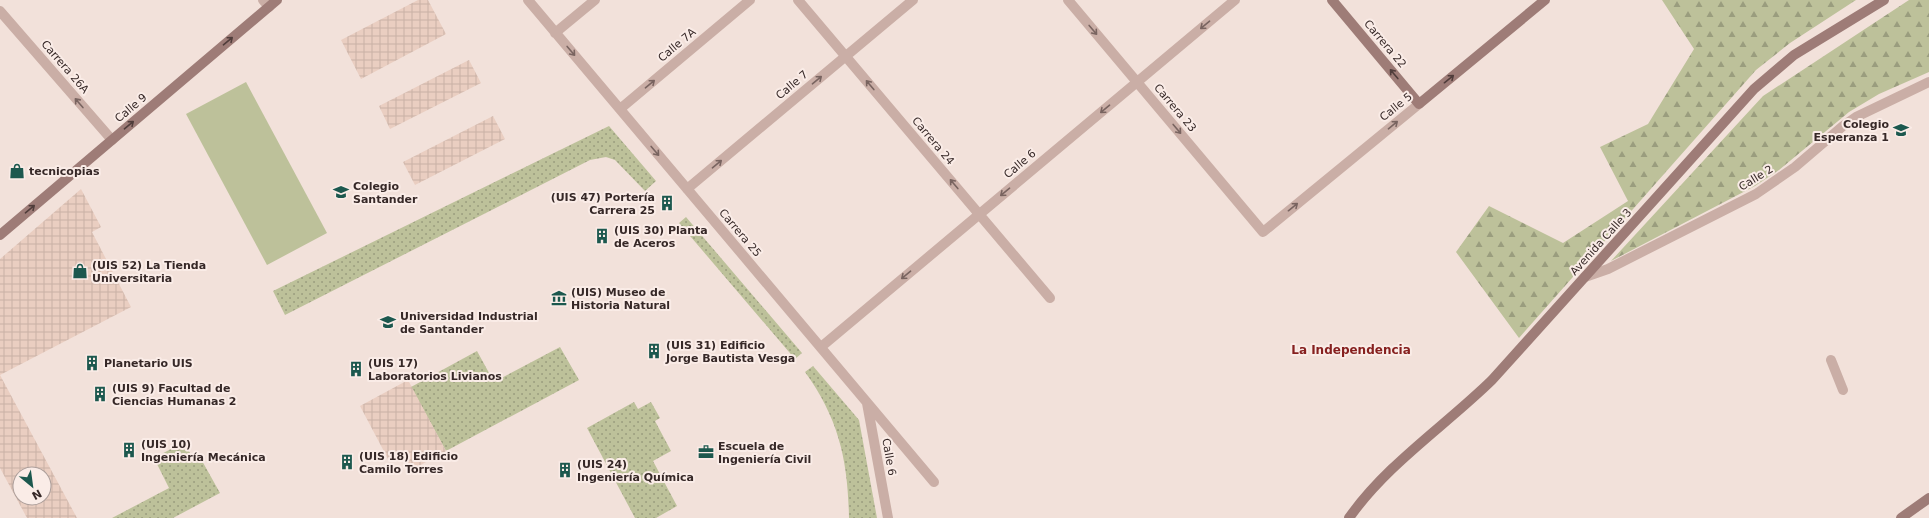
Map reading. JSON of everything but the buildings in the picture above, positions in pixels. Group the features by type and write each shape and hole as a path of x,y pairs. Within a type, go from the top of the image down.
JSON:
{"street":[{"name":"Carrera 25","path":"528,0 934,482"},
{"path":"555,33 595,0"},
{"name":"Calle 7A","path":"620,109 750,0"},
{"name":"Carrera 24","path":"798,0 1050,298"},
{"name":"Calle 7","path":"687,189 912,0"},
{"name":"Carrera 23","path":"1068,0 1263,232"},
{"name":"Calle 6","path":"821,347 1235,0"},
{"name":"Carrera 22","path":"1332,0 1419,104"},
{"name":"Calle 5","path":"1263,232 1545,0"},
{"name":"Avenida Calle 3","path":"1349,518 1394,467 1469,403 1492,380 1754,89 1794,55 1884,0"},
{"name":"Calle 9","path":"0,235 112,140 270,2"},
{"name":"Carrera 26A","path":"0,11 112,140"},
{"name":"Calle 2","path":"1585,278 1608,269 1756,194 1795,167 1843,126 1856,117 1929,82"},
{"path":"1831,360 1843,390"},
{"name":"Calle 6","path":"866,401 888,518"},
{"path":"1901,518 1929,498"}],"green space":[{"path":"1662,0 1856,0 1790,43 1756,70 1519,338 1456,252 1489,206 1563,243 1628,201 1600,147 1648,124 1694,49"},
{"path":"1909,0 1929,0 1929,72 1879,94 1849,112 1779,170 1755,186 1611,261 1763,96"},
{"path":"246,82 327,233 267,265 186,114"},
{"path":"609,126 656,181 645,191 615,160 606,157 590,160 285,315 273,291"},
{"path":"686,217 802,353 795,359 679,223"},
{"path":"560,347 579,380 446,451 411,387 477,351 494,382"},
{"path":"813,366 859,420 877,518 849,518 844,459 834,424 817,389 805,372"},
{"path":"634,402 638,409 651,402 660,418 655,421 671,451 653,461 677,506 656,518 635,518 587,428"},
{"path":"184,442 195,462 201,459 220,493 173,518 112,518 169,488 154,458"}],"shaded area":[{"path":"418,0 428,0 446,34 361,79 341,40"},
{"path":"469,60 481,83 390,129 379,106"},
{"path":"493,116 505,139 415,185 403,162"},
{"path":"81,189 101,227 92,232 131,307 0,375 0,259"},
{"path":"0,375 49,466 12,466 12,490 0,468"},
{"path":"408,380 446,451 408,472 399,453 388,459 360,406"},
{"path":"52,472 77,518 27,518 21,506 52,506"}],"place":[{"name":"Colegio Esperanza 1","path":"1901,130"},
{"name":"tecnicopias","path":"17,171"},
{"name":"Colegio Santander","path":"341,192"},
{"name":"(UIS 47) Portería Carrera 25","path":"667,203"},
{"name":"(UIS 30) Planta de Aceros","path":"602,236"},
{"name":"(UIS 52) La Tienda Universitaria","path":"80,271"},
{"name":"(UIS) Museo de Historia Natural","path":"559,298"},
{"name":"Universidad Industrial de Santander","path":"388,322"},
{"name":"(UIS 31) Edificio Jorge Bautista Vesga","path":"654,351"},
{"name":"Planetario UIS","path":"92,363"},
{"name":"(UIS 17) Laboratorios Livianos","path":"356,369"},
{"name":"(UIS 9) Facultad de Ciencias Humanas 2","path":"100,394"},
{"name":"(UIS 10) Ingeniería Mecánica","path":"129,450"},
{"name":"Escuela de Ingeniería Civil","path":"706,452"},
{"name":"(UIS 18) Edificio Camilo Torres","path":"347,462"},
{"name":"(UIS 24) Ingeniería Química","path":"565,470"}],"district":[{"name":"La Independencia","path":"1351,350"}]}
